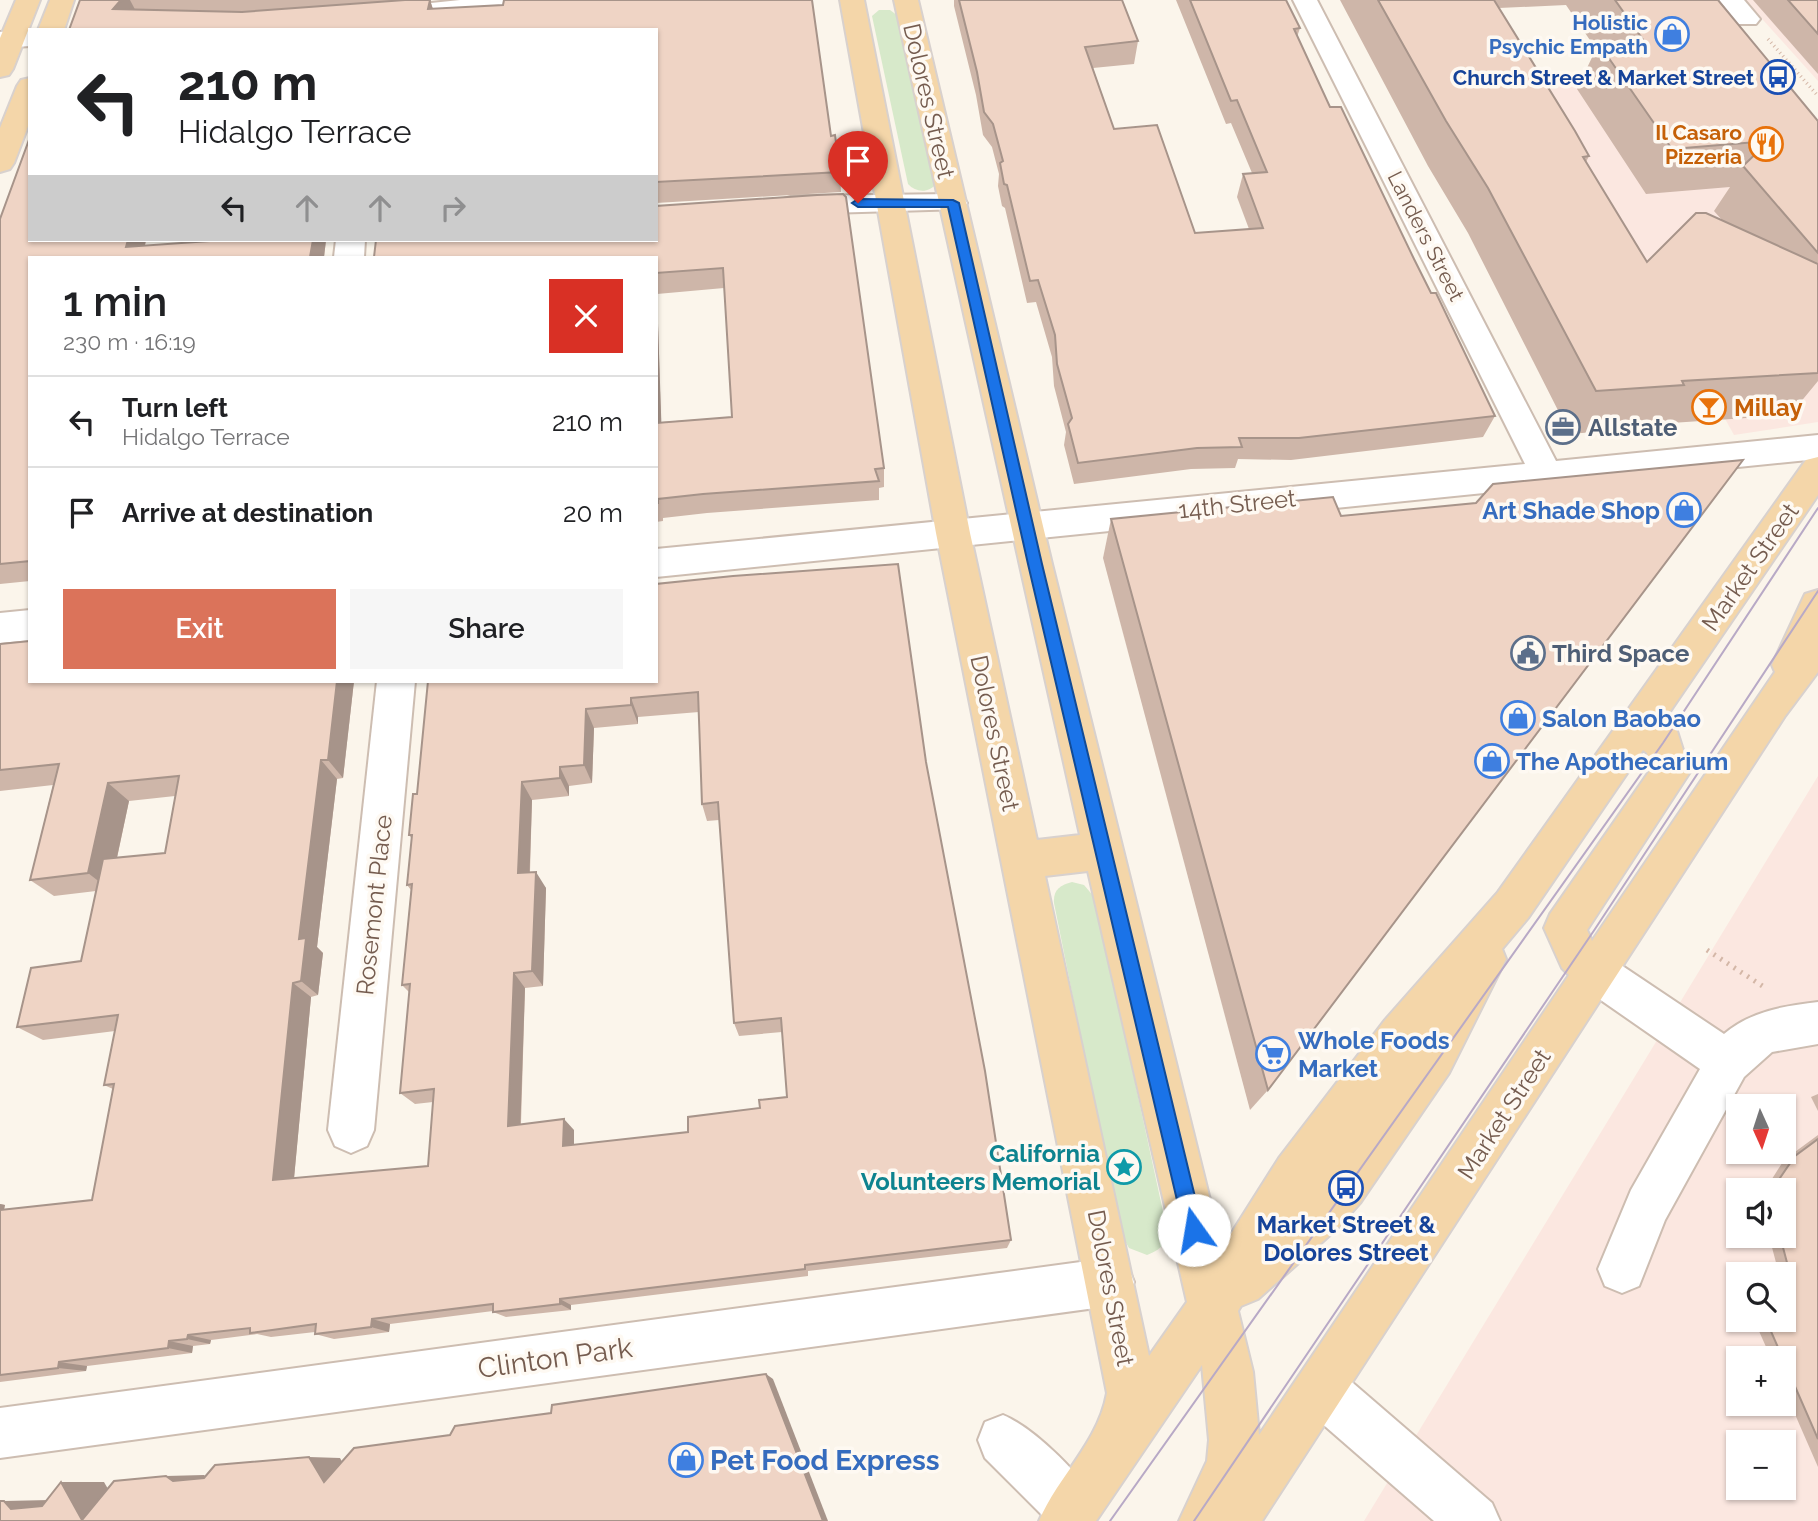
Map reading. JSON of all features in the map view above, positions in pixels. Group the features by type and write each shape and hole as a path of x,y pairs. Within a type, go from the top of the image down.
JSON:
{"main road":[{"path":"0,69 28,0"},
{"path":"52,28 62,0"},
{"name":"Dolores Street","path":"852,0 953,533 1110,1282 1132,1399 1127,1423 1106,1460"},
{"name":"Dolores Street","path":"906,0 1026,526 1228,1372 1234,1440 1232,1464 1205,1521"},
{"path":"0,163 28,91"},
{"name":"Market Street","path":"1069,1515 1213,1306 1294,1174 1400,1035 1513,905 1818,469"},
{"name":"Market Street","path":"1772,705 1818,604"},
{"name":"Market Street","path":"1232,1521 1772,705 1818,644"},
{"path":"1597,973 1577,954 1565,928 1671,772 1663,743 1638,728"},
{"path":"1021,860 1104,850"}],"street":[{"path":"384,13 566,0"},
{"name":"Landers Street","path":"1305,0 1546,473"},
{"path":"1709,0 1747,46"},
{"path":"764,208 953,203"},
{"name":"14th Street","path":"658,563 1818,447"},
{"path":"0,628 28,625"},
{"name":"Rosemont Place","path":"351,1130 396,683"},
{"path":"1597,973 1728,1062"},
{"path":"1622,1269 1647,1206 1728,1062 1742,1044 1763,1032 1818,1023"},
{"name":"Clinton Park","path":"0,1433 1110,1282"},
{"path":"1321,1389 1474,1521"},
{"path":"1003,1440 1069,1515"}],"path":[{"path":"1739,10 1815,93"}],"shaded area":[{"path":"1745,0 1818,0 1818,81"},
{"path":"1728,77 1818,197 1818,422 1734,435 1541,86"},
{"path":"1818,776 1818,1521 1364,1521"}],"green space":[{"path":"879,10 890,10 898,16 936,184 926,190 915,189 908,184 872,16"},
{"path":"1072,882 1084,885 1095,898 1167,1230 1162,1246 1147,1255 1129,1248 1120,1232 1054,903 1058,889"}],"building":[{"path":"80,0 124,0 113,9 242,12 405,0 430,0 428,9 503,5 504,0 812,0 831,136 835,135 840,172 658,182 658,28 70,28"},
{"path":"959,0 1122,0 1138,41 1085,47 1114,129 1157,125 1195,233 1263,228 1243,174 1267,172 1237,100 1231,101 1190,0 1286,0 1300,28 1294,29 1330,107 1341,107 1414,259 1431,293 1436,293 1495,416 1299,438 1239,438 1242,447 1197,448 1078,463 1068,424 1072,418 1057,364 1055,335 1038,280 1030,281 1007,185 1004,184 1000,163 1003,161 993,124 984,112"},
{"path":"1378,0 1494,0 1575,131 1589,156 1583,157 1647,262 1696,213 1706,213 1818,264 1818,373 1682,381 1684,385 1596,391 1488,188 1446,121"},
{"path":"1615,0 1718,0 1818,121 1818,253 1743,166 1769,141 1672,149 1599,44 1644,41"},
{"path":"1788,0 1818,0 1818,34"},
{"path":"28,142 28,242 127,242 126,247 195,242 313,242 310,256 28,256 28,561 0,564 0,219"},
{"path":"843,194 846,197 884,468 875,469 879,481 658,499 658,423 732,417 723,268 658,273 658,256 374,256 376,242 658,242 658,206"},
{"path":"1743,460 1268,1090 1111,519 1333,497 1341,516 1476,503 1493,484"},
{"path":"898,564 926,762 985,1071 1011,1240 560,1299 560,1304 493,1312 493,1304 372,1319 371,1327 315,1334 316,1324 250,1333 250,1328 188,1335 187,1339 169,1341 168,1348 59,1362 58,1368 0,1375 0,1210 92,1200 114,1084 104,1085 118,1015 17,1027 31,968 81,961 103,859 165,853 179,776 108,783 88,873 30,880 59,764 0,770 0,644 28,641 28,683 337,683 328,760 321,760 299,939 306,938 301,981 293,983 273,1180 428,1166 434,1089 400,1093 410,984 402,985 412,884 407,885 412,835 409,835 413,794 417,794 428,683 658,683 658,584","holes":["698,692 702,804 718,802 734,1023 781,1018 787,1097 759,1100 760,1108 688,1117 688,1132 563,1146 564,1119 508,1126 514,973 532,971 536,872 518,873 522,782 560,778 560,767 584,765 586,709 631,705 631,698"]},
{"path":"1818,1139 1818,1439 1796,1389 1796,1346 1777,1346 1771,1332 1796,1332 1796,1262 1787,1262 1783,1248 1796,1248 1796,1178 1780,1178 1790,1164 1796,1164 1796,1155"},
{"path":"766,1374 823,1521 0,1521 0,1501 4,1501 11,1509 42,1506 61,1482 82,1520 114,1481 166,1476 173,1481 204,1478 215,1465 309,1457 324,1482 354,1448 450,1435 455,1426 551,1413 552,1405"}],"tram line":[{"path":"1110,1521 1663,743 1818,508"},
{"path":"1194,1521 1595,929 1818,591"}],"place":[{"name":"Holistic Psychic Empath","path":"1672,34"},
{"name":"Church Street & Market Street","path":"1778,77"},
{"name":"Il Casaro Pizzeria","path":"1766,144"},
{"name":"Millay","path":"1709,407"},
{"name":"Allstate","path":"1563,427"},
{"name":"Art Shade Shop","path":"1684,510"},
{"name":"Third Space","path":"1528,653"},
{"name":"Salon Baobao","path":"1518,718"},
{"name":"The Apothecarium","path":"1492,761"},
{"name":"Whole Foods Market","path":"1273,1054"},
{"name":"California Volunteers Memorial","path":"1124,1167"},
{"name":"Market Street & Dolores Street","path":"1346,1188"},
{"name":"Pet Food Express","path":"686,1460"}],"route":[{"path":"858,203 953,203 1035,564 1194,1230"}]}
